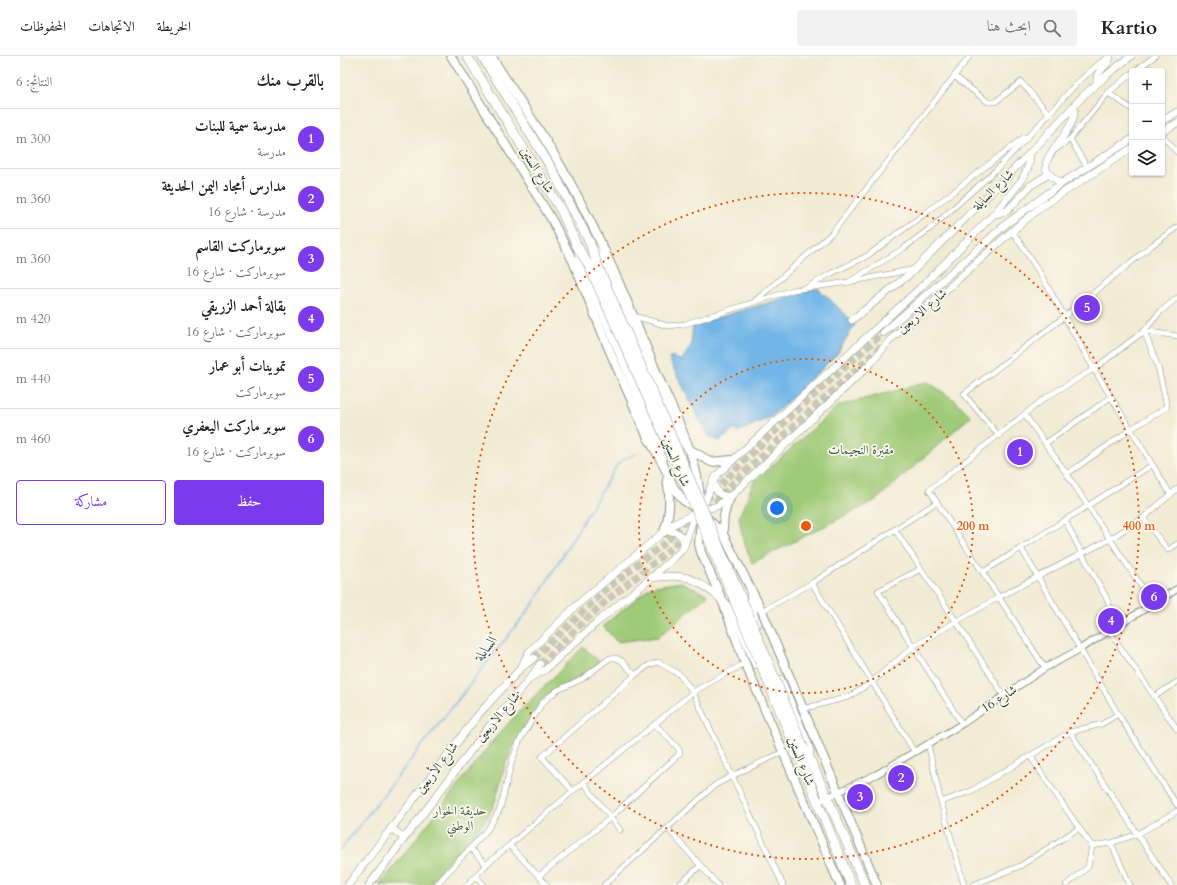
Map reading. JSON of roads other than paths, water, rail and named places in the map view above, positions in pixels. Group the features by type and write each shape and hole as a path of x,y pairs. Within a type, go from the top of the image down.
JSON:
{"highway":[{"name":"شارع الستين","path":"467,56 562,210 577,246 588,264 655,414 802,753 827,797 865,885"},
{"name":"شارع الستين","path":"482,56 552,169 590,243 597,264 746,609 802,753 817,802 852,885"},
{"path":"590,243 601,261 674,428 689,449"},
{"path":"577,246 583,265 655,437 662,462"},
{"path":"722,600 738,621 794,753 802,753 808,746 753,615 751,590"}],"main road":[{"name":"شارع الستين","path":"451,56 552,220 573,261 611,354 648,438 662,462"},
{"name":"شارع الستين","path":"491,56 557,161 584,208 634,316 689,449 698,479 701,525 699,544 701,552 722,600 745,663 840,885"},
{"path":"1097,83 1097,76 1100,70 1109,61 1110,56"},
{"name":"شارع السايلة","path":"852,320 901,282 916,268 1097,83 1131,56"},
{"path":"1062,183 1049,174 1046,164 1047,157 1071,125 1075,113 1074,106"},
{"path":"1165,119 1177,112"},
{"path":"1165,130 1177,123"},
{"name":"شارع الاربعين","path":"920,288 912,299 891,321 884,333 956,267 1006,224 1062,183 1087,167 1129,145"},
{"name":"شارع الاربعين","path":"521,668 529,652 578,604 679,521 700,511 717,506 731,496 850,384 870,364 890,340 1012,231 1041,208 1129,145"},
{"path":"531,677 545,670 596,623 680,552 684,546 692,522 705,502 713,481 718,474 920,288 994,214 1022,180 1030,160 1029,154"},
{"path":"994,214 1006,210 1024,191 1049,174"},
{"path":"994,214 1012,231"},
{"path":"662,462 666,466 678,468 687,460 689,449 711,462 732,460"},
{"path":"662,462 674,488 680,496 687,503 700,511 724,534"},
{"path":"662,462 668,485 670,501 669,516 664,532 677,532 683,538 684,546"},
{"path":"713,481 719,494 724,497 731,496"},
{"path":"724,534 725,508 731,496"},
{"name":"شارع الستين","path":"724,534 762,611 877,885"},
{"path":"712,576 714,564 721,557 729,556 736,560"},
{"path":"651,578 687,577 703,585 722,600"},
{"name":"شارع الأربعين","path":"348,885 478,715 521,668 534,658"},
{"name":"شارع الاربعين","path":"369,885 491,724 531,677 540,664"},
{"path":"391,828 404,838"}],"street":[{"path":"755,301 832,233 970,56"},
{"path":"849,282 899,251 932,227 996,170 1076,84 1110,56"},
{"path":"1139,68 1155,56"},
{"path":"954,76 988,102 995,102 1021,82 1049,114"},
{"path":"1051,153 1070,139 1108,93 1129,76"},
{"path":"1108,93 1129,107"},
{"path":"805,288 867,256 923,215 1038,126"},
{"path":"1165,138 1177,152"},
{"path":"1070,139 1087,167"},
{"path":"999,436 964,394 1177,227"},
{"path":"1012,231 1040,273 1094,370 1171,495"},
{"path":"634,316 668,326 685,324 793,290 849,282 916,268"},
{"path":"1045,668 930,490 1045,398 1094,370 1144,331 1160,312 1177,298"},
{"path":"1144,331 1177,336"},
{"path":"1067,474 1131,429 1167,407 1158,367 1144,331"},
{"path":"1046,443 1110,397"},
{"path":"1025,415 1088,505 1153,604"},
{"path":"983,572 1152,465"},
{"path":"802,709 849,697 872,682 914,646 999,597 1110,540 1143,518 1177,489"},
{"path":"762,611 812,583 937,502"},
{"path":"1143,518 1168,550 1177,544"},
{"path":"1065,520 1106,597 1117,625"},
{"path":"895,530 1004,696"},
{"path":"1021,548 1037,578 1118,714 1177,805"},
{"path":"921,569 878,591 962,724"},
{"path":"812,583 914,751"},
{"name":"شارع 16","path":"817,802 877,774 962,724 1045,668 1080,649 1177,589"},
{"path":"1109,631 1177,728"},
{"path":"436,885 488,829 500,809 512,761 520,740 542,703 558,690 582,679 610,658 616,658 622,661 635,675"},
{"path":"573,791 542,757 635,675 650,665 658,662 679,674 693,692 783,885"},
{"path":"467,885 486,865 583,782 693,692 745,663"},
{"path":"1155,696 1177,682"},
{"path":"941,802 971,791 1070,732 1102,724 1118,714"},
{"path":"539,876 610,818 680,752 655,724"},
{"path":"1070,732 1171,885"},
{"path":"928,744 941,802 964,885"},
{"path":"604,885 716,785 784,752"},
{"path":"1030,756 1092,846 1088,867 1068,885"},
{"path":"583,782 620,830"},
{"path":"1092,846 1111,843 1138,834 1177,810"},
{"path":"973,885 1020,866 1079,828"},
{"path":"668,829 718,885"},
{"path":"1111,843 1130,885"},
{"path":"510,846 547,885"},
{"path":"471,849 486,865"},
{"path":"679,885 700,866"},
{"path":"476,876 484,885"}],"water":[{"path":"818,288 855,324 837,354 771,417 737,432 735,429 719,441 710,438 669,359 672,356 681,361 691,346 693,325"}],"waterway":[{"name":"السايلة","path":"340,850 534,603 617,465 622,460 636,454"}],"tunnel":[{"path":"706,500 771,435 883,333"},
{"path":"708,510 731,485 882,346"},
{"path":"534,658 608,588 666,542 689,517"},
{"path":"540,664 585,620 613,595 660,558 685,534"}],"place":[{"name":"تموينات أبو عمار","path":"1087,308"},
{"name":"مدرسة سمية للبنات","path":"1020,452"},
{"name":"سوبر ماركت اليعفري","path":"1154,597"},
{"name":"بقالة أحمد الزريقي","path":"1111,621"},
{"name":"مدارس أمجاد اليمن الحديثة","path":"901,778"},
{"name":"سوبرمارکت القاسم","path":"860,797"}],"park label":[{"name":"مقبرة النجيمات","path":"861,450"},
{"name":"حديقة الحوار الوطني","path":"460,818"}]}
